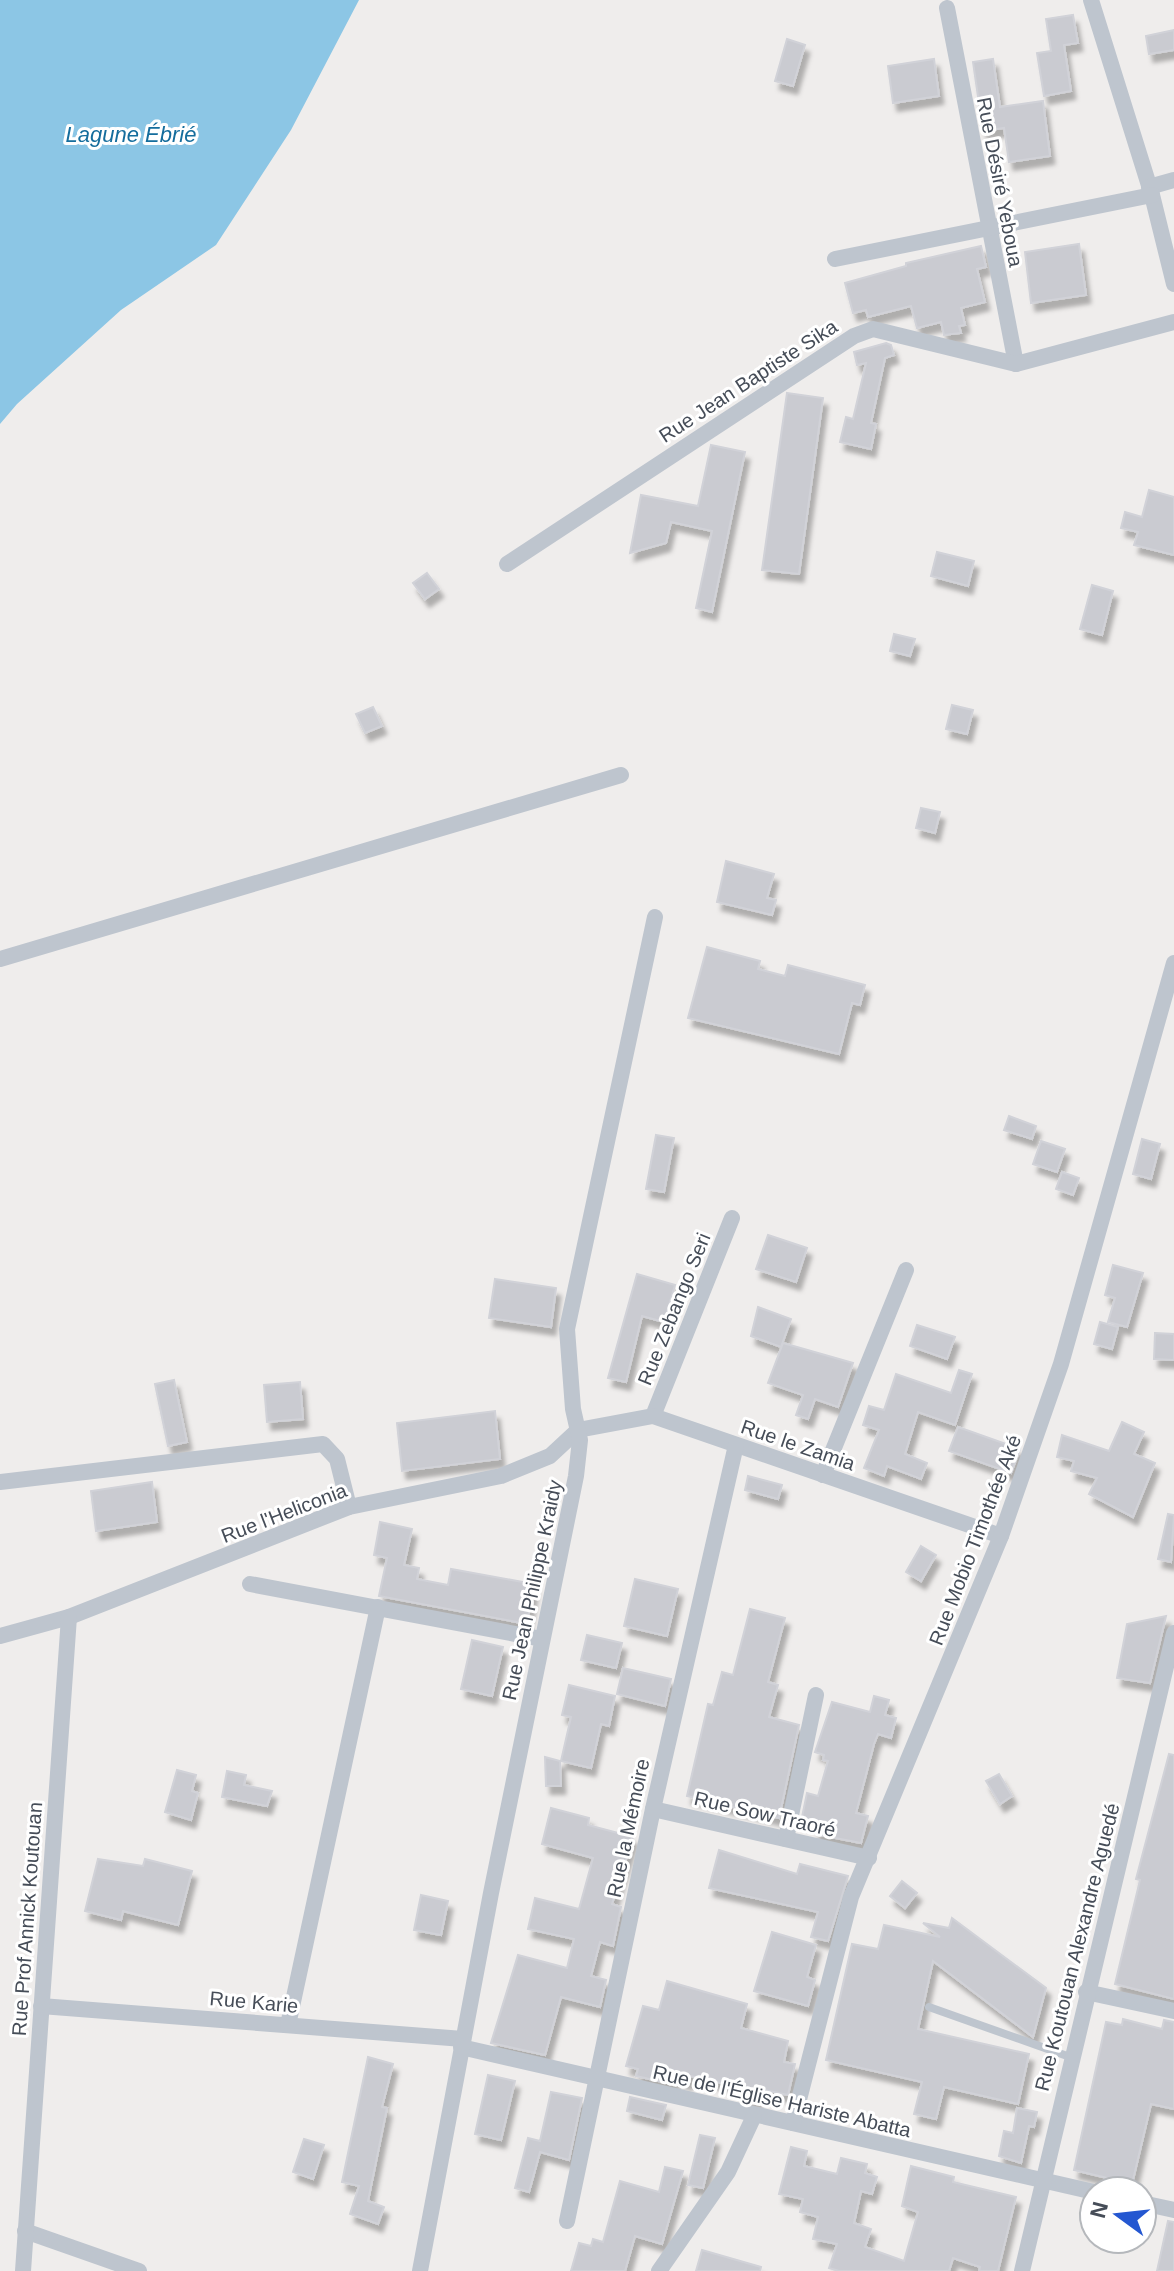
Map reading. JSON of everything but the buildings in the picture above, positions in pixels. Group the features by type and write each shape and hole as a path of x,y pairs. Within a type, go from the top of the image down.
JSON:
{"street":[{"path":"1091,0 1150,191 1174,284"},
{"name":"Rue Désiré Yeboua","path":"947,8 987,227 1016,364"},
{"path":"835,259 1150,191 1174,180"},
{"path":"1016,364 1174,322"},
{"name":"Rue Jean Baptiste Sika","path":"507,564 854,336 873,329 894,331 1016,364"},
{"path":"0,959 621,775"},
{"name":"Rue Jean Philippe Kraidy","path":"420,2271 462,2043 576,1476 578,1430 573,1409 567,1329 655,917"},
{"name":"Rue Mobio Timothée Aké","path":"793,2123 851,1897 1001,1536 1061,1364 1174,963"},
{"name":"Rue Zebango Seri","path":"653,1416 732,1218"},
{"path":"823,1475 906,1270"},
{"name":"Rue le Zamia","path":"578,1430 653,1416 1001,1536"},
{"name":"Rue l'Heliconia","path":"0,1636 69,1617 349,1507 501,1476 550,1456 578,1430"},
{"path":"0,1482 323,1444 337,1459 349,1507"},
{"name":"Rue la Mémoire","path":"567,2221 653,1809 736,1445"},
{"path":"250,1584 542,1639"},
{"path":"288,2025 378,1607"},
{"name":"Rue Prof Annick Koutouan","path":"23,2271 69,1617"},
{"name":"Rue Koutouan Alexandre Aguedé","path":"1022,2271 1070,2057 1174,1633"},
{"path":"786,1839 816,1695"},
{"name":"Rue Sow Traoré","path":"653,1809 869,1858"},
{"path":"1086,1992 1174,2011"},
{"name":"Rue Karie","path":"41,2006 288,2025 462,2043"},
{"name":"Rue de l'Église Hariste Abatta","path":"462,2043 595,2079 1078,2188"},
{"path":"659,2271 728,2172 754,2116"},
{"path":"25,2231 139,2271"}],"lane":[{"path":"929,2007 1070,2057"}],"water":[{"name":"Lagune Ébrié","path":"0,0 359,0 291,130 216,245 121,310 17,404 0,424"}]}
